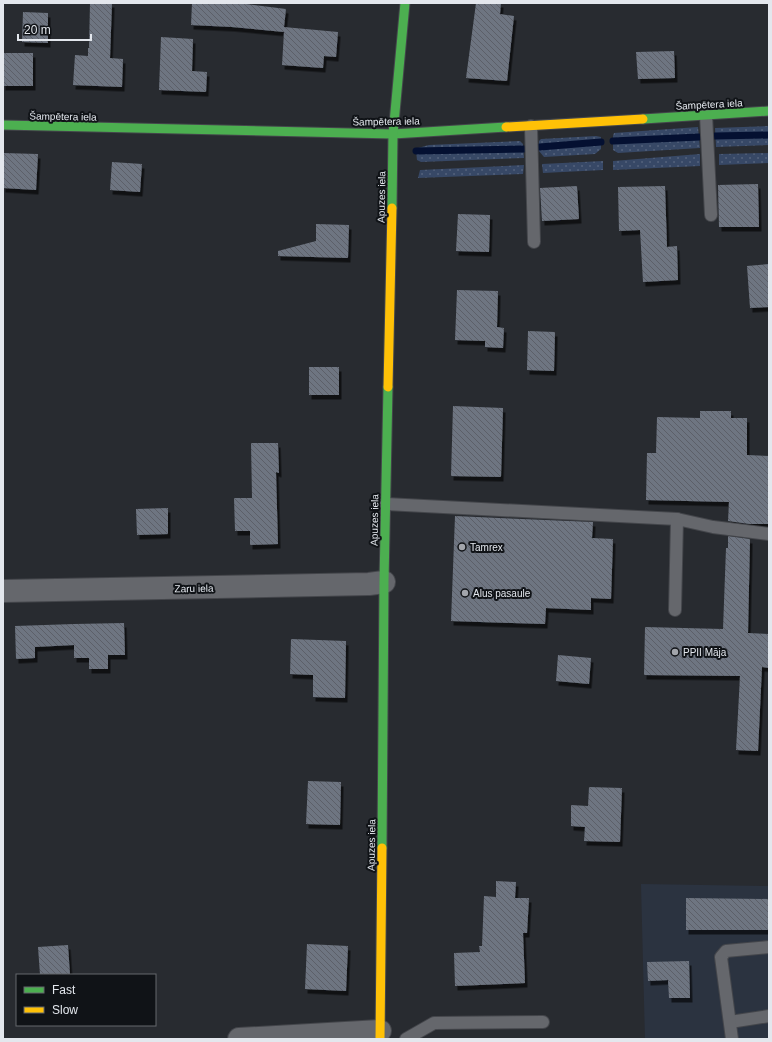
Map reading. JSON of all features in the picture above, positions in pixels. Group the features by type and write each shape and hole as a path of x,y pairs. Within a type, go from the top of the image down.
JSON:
{"street":[{"name":"Apuzes iela","path":"380,1035 384,582 393,134 405,3"},
{"name":"Šampētera iela","path":"3,126 393,134 769,111"},
{"name":"Zaru iela","path":"3,591 345,585 384,582"},
{"path":"239,1039 380,1035"}],"lane":[{"path":"706,115 711,215"},
{"path":"531,126 534,242"},
{"path":"386,504 677,519 713,527 769,534"},
{"path":"675,610 677,519"},
{"path":"732,1039 721,957 726,951 769,947"},
{"path":"730,1022 769,1016"},
{"path":"406,1039 434,1023 543,1022"}],"shaded area":[{"path":"769,126 769,145 716,147 715,128"},
{"path":"698,127 700,148 618,153 613,150 614,133"},
{"path":"601,137 601,149 595,154 544,157 539,151 539,141 541,139"},
{"path":"520,141 523,144 524,158 421,162 417,160 416,151 418,148 429,145"},
{"path":"769,153 769,163 719,165 719,154"},
{"path":"700,154 700,166 613,170 613,161"},
{"path":"603,161 603,170 543,173 542,164"},
{"path":"524,165 523,174 418,178 420,170"},
{"path":"641,884 769,886 769,1039 645,1039"}],"building":[{"path":"90,3 112,3 110,58 123,59 122,87 73,85 75,55 88,56"},
{"path":"192,3 238,3 286,9 284,27 338,32 336,57 324,56 323,68 282,65 284,32 191,25"},
{"path":"476,3 501,3 500,14 514,16 507,81 466,78"},
{"path":"23,12 48,13 48,43 22,42"},
{"path":"161,37 193,39 192,71 207,72 206,92 159,90"},
{"path":"674,51 675,78 638,79 636,52"},
{"path":"3,53 33,53 33,86 3,86"},
{"path":"3,153 38,154 36,190 3,188"},
{"path":"112,162 142,164 140,192 110,190"},
{"path":"758,184 759,227 719,227 718,185"},
{"path":"577,186 579,219 542,221 540,188"},
{"path":"665,186 667,247 677,246 678,280 643,282 640,230 619,231 618,187"},
{"path":"458,214 490,215 489,252 456,251"},
{"path":"316,224 349,225 348,258 278,256 278,251 316,241"},
{"path":"769,264 769,307 750,308 747,266"},
{"path":"457,290 498,291 497,327 504,328 503,348 485,347 485,341 455,340"},
{"path":"528,331 555,332 554,371 527,370"},
{"path":"309,367 339,367 339,395 309,395"},
{"path":"453,406 503,408 501,477 451,476"},
{"path":"700,411 731,411 731,418 747,418 747,455 769,456 769,524 750,524 728,521 729,502 646,500 647,453 656,453 657,417 700,418"},
{"path":"251,443 278,443 279,473 276,472 278,544 250,545 250,531 235,531 234,498 252,498"},
{"path":"168,508 168,534 137,535 136,509"},
{"path":"455,516 593,522 592,538 613,539 611,599 591,598 591,610 546,608 545,624 451,621"},
{"path":"728,536 750,539 748,633 769,634 769,668 762,667 758,751 736,750 740,676 644,675 645,627 723,629 726,548 728,548"},
{"path":"124,623 125,655 108,655 108,669 89,669 89,658 74,658 74,645 35,647 35,658 16,659 15,626"},
{"path":"291,639 346,641 345,698 313,697 313,675 290,674"},
{"path":"558,655 591,658 589,684 556,681"},
{"path":"308,781 341,782 340,825 306,824"},
{"path":"589,787 622,788 620,842 584,841 585,827 571,826 571,805 588,806"},
{"path":"496,881 516,882 515,898 529,898 527,933 523,933 525,983 455,986 454,953 480,952 479,946 482,946 484,896 496,897"},
{"path":"686,898 769,899 769,930 686,930"},
{"path":"307,944 348,946 346,991 305,989"},
{"path":"68,945 70,974 40,974 38,947"},
{"path":"689,961 690,998 669,998 668,980 648,981 647,962"}],"waterway":[{"path":"715,136 769,135"},
{"path":"613,141 699,137"},
{"path":"540,147 601,142"},
{"path":"416,151 524,149"}],"traffic: fast":[{"path":"392,208 393,134 405,3"},
{"path":"643,119 769,111"},
{"path":"3,125 393,134 506,127"},
{"path":"382,848 384,582 388,387"}],"traffic: slow":[{"path":"506,127 643,119"},
{"path":"388,387 392,208"},
{"path":"380,1039 382,848"}],"place":[{"name":"Tamrex","path":"462,547"},
{"name":"Alus pasaule","path":"465,593"},
{"name":"PPII Māja","path":"675,652"}]}
